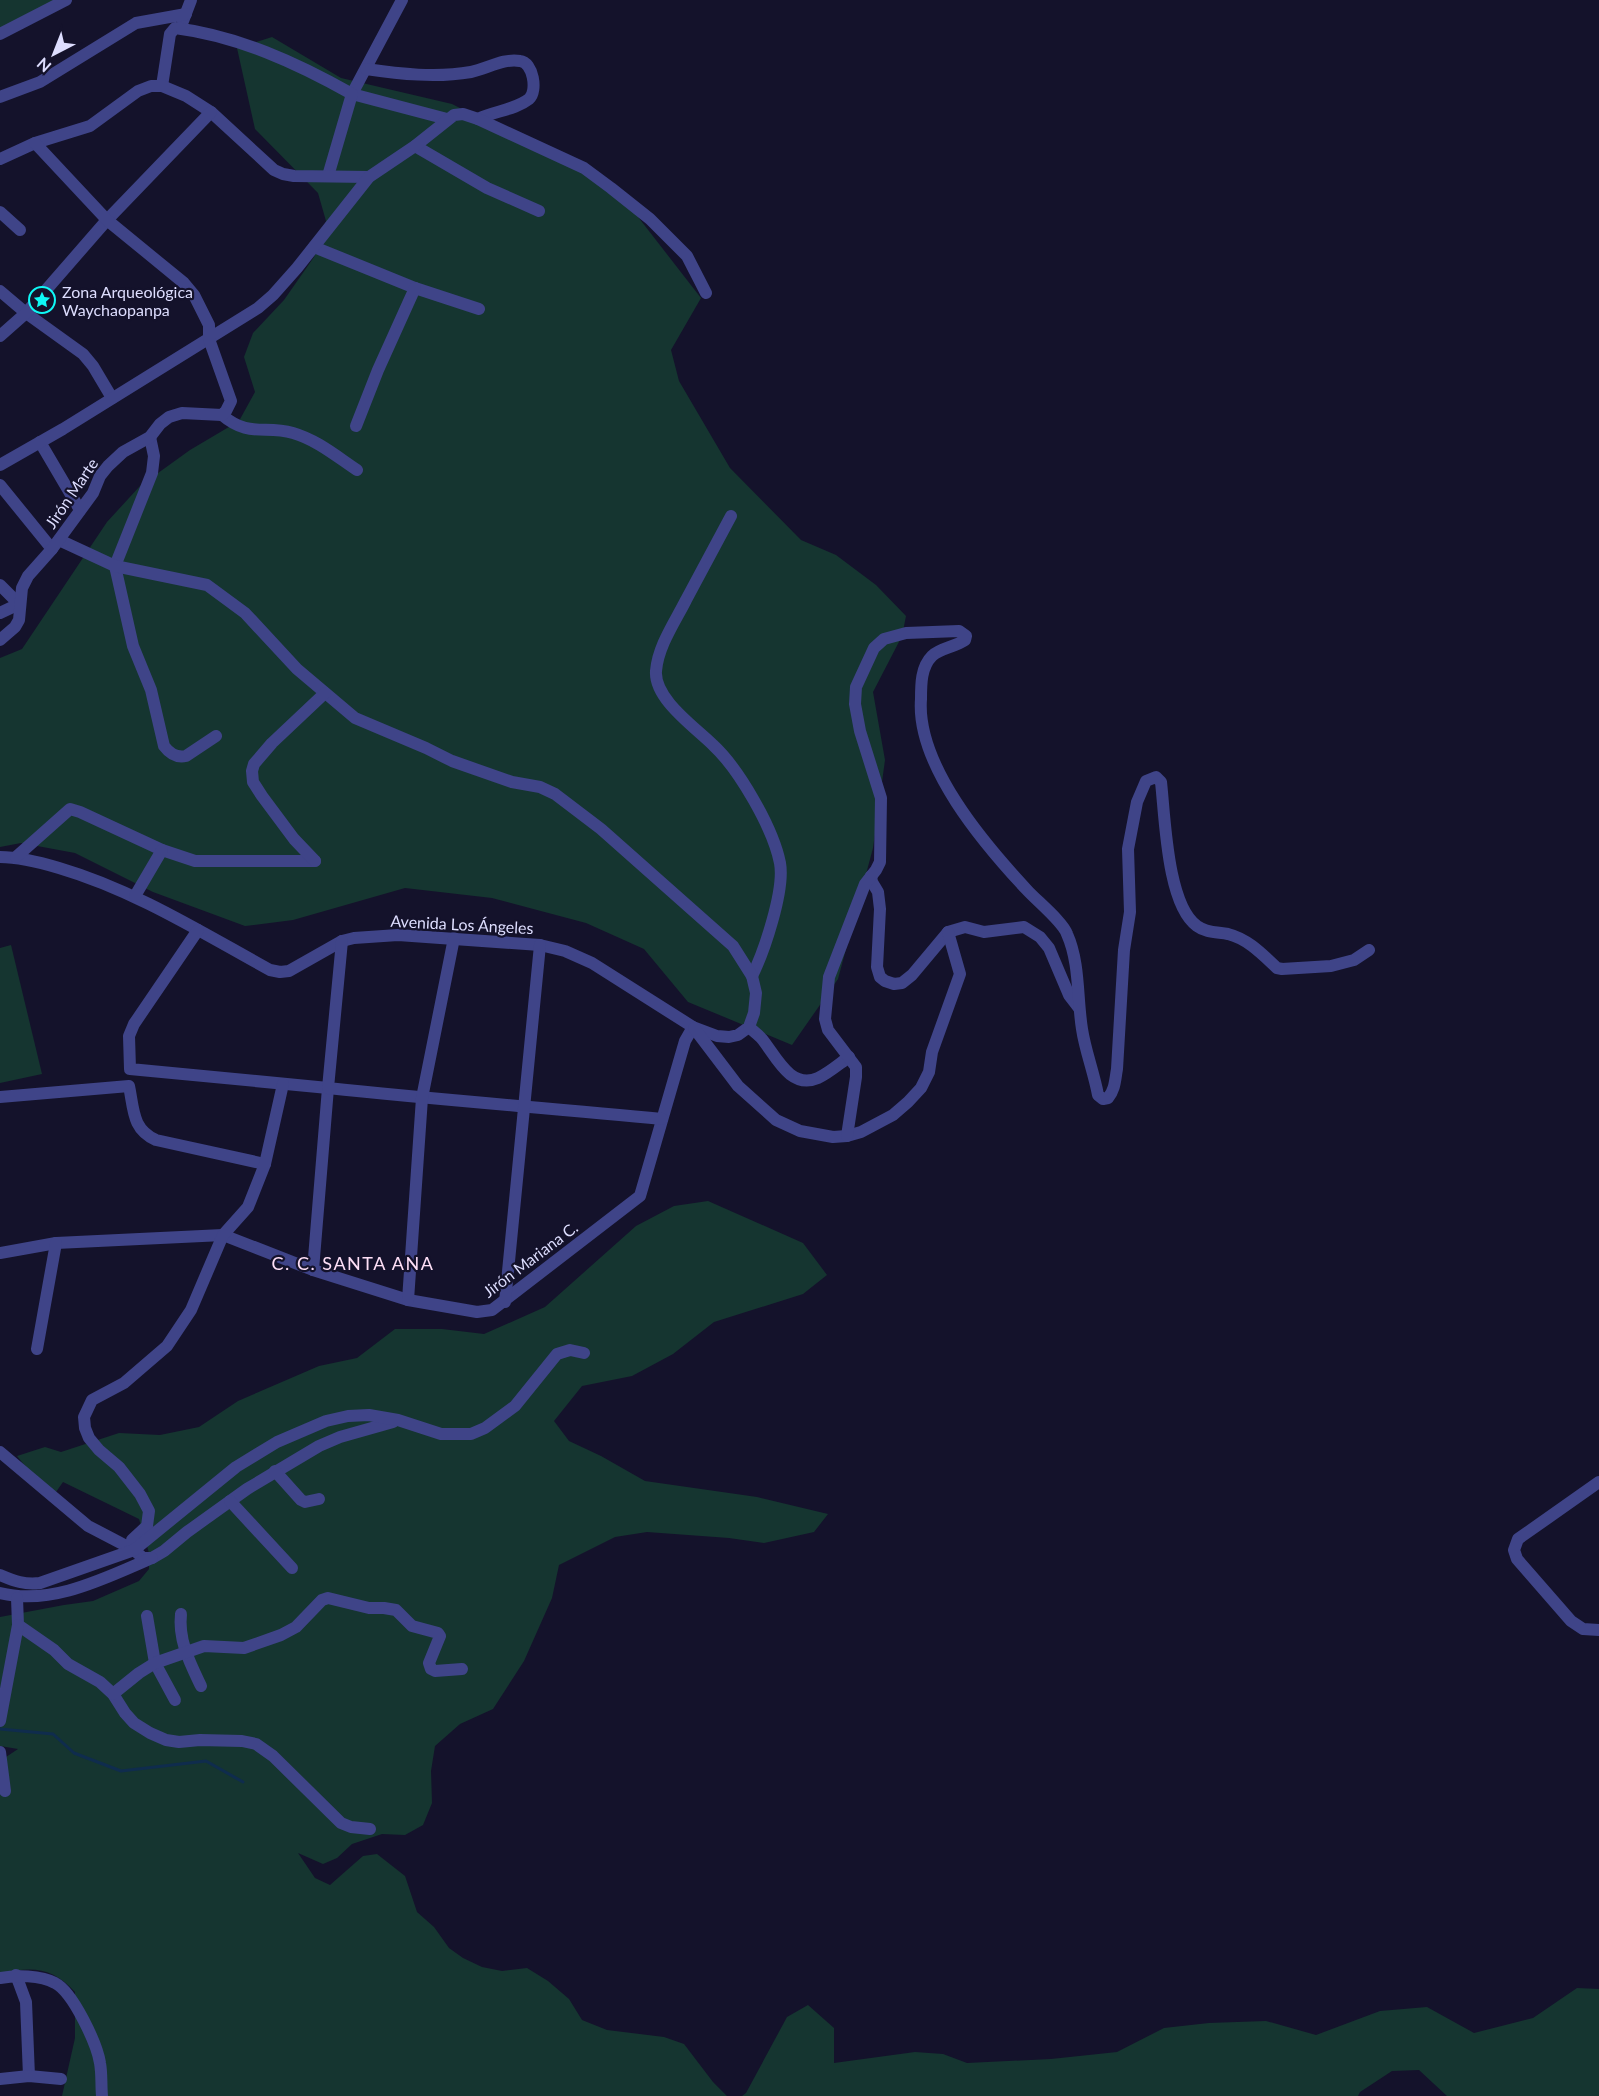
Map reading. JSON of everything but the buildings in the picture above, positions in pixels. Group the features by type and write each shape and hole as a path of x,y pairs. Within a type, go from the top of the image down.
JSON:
{"street":[{"path":"0,34 66,0"},
{"path":"180,29 191,0"},
{"path":"328,176 352,94 402,0"},
{"path":"0,96 40,82 136,23 186,14"},
{"path":"162,86 170,34 172,29 180,29 235,40 318,75 352,94 447,119"},
{"path":"366,69 410,75 429,75 471,72 521,60 528,64 531,69 532,83 530,98 511,108 478,119"},
{"path":"0,159 35,143 90,126 138,91 152,86 162,86 186,96 211,112 274,170 283,174 369,177"},
{"path":"0,336 26,313 107,220 211,112"},
{"path":"0,465 210,339 266,301 314,247 369,177 415,146 454,115 463,114 478,119 584,168 650,219 687,256 706,293"},
{"path":"35,143 107,220 184,284 194,295 209,325 210,339 231,401 222,415 237,427 290,432 304,437 357,470"},
{"path":"415,146 487,188 538,212"},
{"path":"0,212 20,230"},
{"path":"314,247 415,288 479,309"},
{"path":"356,426 415,288"},
{"path":"0,291 82,354 93,366 112,398"},
{"name":"Jirón Marte","path":"0,640 15,627 19,620 22,588 28,576 55,545 93,493 100,476 108,466 123,452 150,437 160,423 169,417 182,413 222,415"},
{"path":"150,437 154,456 152,473 116,566 133,646 151,690 164,746 168,751 181,757 193,752 216,736"},
{"path":"40,442 80,510"},
{"path":"0,485 55,545 116,566 207,585 245,613 297,669 355,718 452,761 512,782 540,787 555,794 601,829 734,946 752,976 756,993 754,1013 749,1027 738,1035 729,1036 717,1036 693,1027"},
{"path":"731,516 664,642 656,676 664,698 715,746 746,787 771,835 780,863 781,885 778,900 769,932 752,976"},
{"path":"0,585 19,604 0,613"},
{"path":"847,1136 856,1066 833,1038 825,1019 829,977 865,884 880,862 881,798 860,730 855,704 856,687 873,648 884,639 906,633 959,630 966,636 965,640 934,654 924,669 920,710 925,739 935,765 975,829 1067,933 1073,955 1082,1031 1098,1095 1103,1099 1108,1098 1114,1086 1121,1025 1124,950 1130,912 1128,849 1137,802 1146,781 1151,777 1156,777 1161,782 1168,850 1175,885 1183,906 1197,926 1243,939 1277,968 1282,969 1331,966 1354,960 1369,950"},
{"path":"16,857 70,809 162,850 195,861 315,861 294,839 262,796 253,782 252,771 254,764 272,743 325,693"},
{"path":"135,896 162,850"},
{"name":"Avenida Los Ángeles","path":"0,857 16,857 82,875 135,896 270,970 290,971 342,941 354,938 398,934 540,945 565,951 592,963 693,1027"},
{"path":"871,876 878,892 880,909 877,967 880,977 885,981 894,984 902,983 912,975 948,932 965,927 984,932 1024,927 1040,938 1049,948 1069,995 1080,1009"},
{"path":"198,930 134,1024 129,1036 129,1086 136,1124 144,1135 156,1140 265,1164"},
{"path":"693,1027 738,1086 776,1120 800,1131 833,1137 861,1132 893,1115 908,1102 921,1088 929,1072 932,1052 960,974 948,932"},
{"path":"408,1300 422,1098 454,938"},
{"path":"313,1270 342,941"},
{"path":"505,1302 540,945"},
{"path":"130,1069 662,1119 685,1041 693,1027"},
{"path":"749,1027 761,1037 776,1061 796,1078 811,1080 819,1078 849,1057"},
{"path":"134,1550 132,1540 147,1526 149,1511 140,1494 119,1467 89,1438 84,1416 92,1400 124,1383 167,1346 191,1310 223,1235 248,1207 265,1164 283,1084"},
{"path":"0,1097 129,1086"},
{"name":"Jirón Mariana C.","path":"0,1253 56,1243 223,1235 313,1270 408,1300 477,1312 492,1310 640,1196 662,1119"},
{"path":"38,1349 56,1243"},
{"path":"0,1575 19,1582 40,1583 134,1550 237,1467 277,1442 326,1421 348,1416 369,1415 398,1420 441,1434 471,1434 485,1428 515,1406 557,1354 570,1350 584,1353"},
{"path":"0,1593 17,1598 63,1592 82,1587 152,1558 230,1501 275,1471 319,1446 340,1437 398,1420"},
{"path":"0,1452 88,1526 134,1550 143,1558 152,1558"},
{"path":"275,1471 304,1502 319,1499"},
{"path":"1599,1482 1518,1539 1514,1550 1517,1558 1571,1621 1583,1629 1599,1630"},
{"path":"230,1501 292,1568"},
{"path":"0,1721 18,1625 17,1598"},
{"path":"113,1694 139,1672 155,1663 204,1646 244,1648 282,1635 296,1627 322,1600 328,1598 369,1608 396,1610 412,1626 438,1633 440,1636 429,1663 431,1669 435,1671 462,1670"},
{"path":"181,1614 180,1633 186,1654 201,1686"},
{"path":"147,1617 155,1663 175,1700"},
{"path":"18,1625 54,1650 68,1664 100,1682 113,1694 134,1723 166,1740 242,1741 256,1744 273,1756 341,1823 351,1827 370,1829"},
{"path":"0,1752 6,1791"},
{"path":"0,1978 16,1975 54,1982 67,1992 76,2004 100,2061 102,2096"},
{"path":"16,1975 26,2002 29,2076"},
{"path":"0,2079 29,2076 61,2079"}],"green space":[{"path":"0,0 61,0 0,30"},
{"path":"272,37 341,78 452,104 614,186 701,298 671,350 679,381 730,468 801,540 836,555 876,585 906,616 902,636 873,692 885,760 873,848 838,979 792,1045 688,1002 644,949 586,923 492,898 405,888 293,920 245,926 153,892 75,853 21,843 0,847 0,658 22,649 107,522 140,486 190,450 239,421 255,392 244,357 253,333 284,300 314,257 326,221 318,193 255,129 237,48"},
{"path":"11,945 42,1074 0,1083 0,948"},
{"path":"708,1201 803,1243 827,1275 803,1294 714,1322 673,1354 632,1376 582,1386 554,1421 569,1441 645,1481 757,1497 828,1514 814,1532 764,1543 647,1532 615,1537 559,1565 552,1598 524,1661 493,1709 460,1724 435,1746 431,1771 432,1803 423,1825 405,1835 382,1834 352,1844 337,1858 323,1864 298,1853 315,1878 330,1885 363,1856 377,1854 405,1876 417,1912 434,1927 449,1948 463,1958 482,1967 502,1971 527,1968 548,1981 569,1999 582,2020 607,2030 664,2037 684,2044 713,2082 727,2096 62,2096 75,2038 75,1992 50,1973 22,1970 0,1974 0,1761 18,1749 0,1746 0,1617 93,1601 139,1581 149,1569 149,1553 139,1519 63,1482 56,1492 30,1472 17,1456 45,1447 61,1452 119,1433 160,1435 199,1427 238,1401 319,1366 357,1358 395,1329 442,1329 484,1334 545,1307 636,1226 674,1206"},
{"path":"1577,1988 1599,1989 1599,2096 1447,2096 1419,2070 1392,2071 1360,2092 1358,2096 742,2096 746,2093 787,2017 808,2005 834,2028 834,2063 915,2052 943,2054 967,2063 1051,2059 1117,2052 1164,2028 1209,2023 1266,2021 1316,2035 1380,2011 1427,2007 1474,2033 1533,2018"}],"waterway":[{"path":"0,1729 53,1734 74,1753 121,1771 206,1761 243,1782"}],"place":[{"name":"Zona Arqueológica Waychaopanpa","path":"42,300"}],"district":[{"name":"C. C. SANTA ANA","path":"353,1263"}]}
